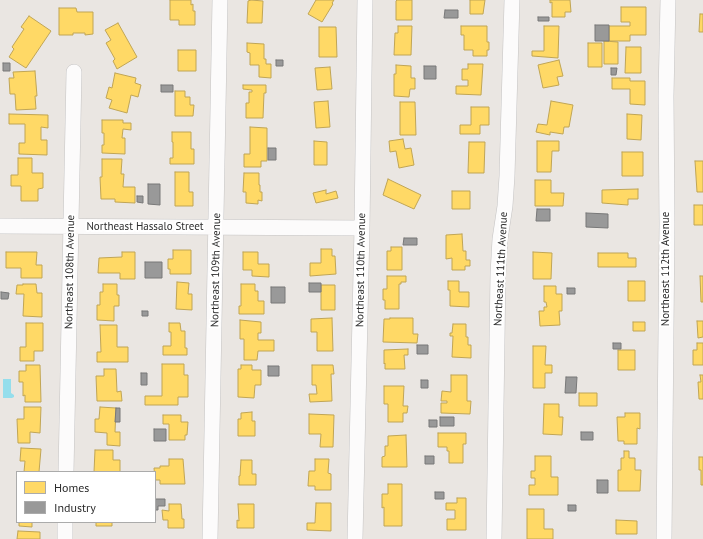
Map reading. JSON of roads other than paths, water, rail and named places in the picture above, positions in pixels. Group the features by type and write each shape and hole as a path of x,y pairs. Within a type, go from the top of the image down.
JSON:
{"street":[{"name":"Northeast 109th Avenue","path":"210,539 217,227 220,0"},
{"name":"Northeast 110th Avenue","path":"355,539 362,228 365,0"},
{"name":"Northeast 111th Avenue","path":"494,539 498,274 507,176 512,0"},
{"name":"Northeast 112th Avenue","path":"664,539 667,224 666,96 668,0"},
{"name":"Northeast 108th Avenue","path":"66,471 74,72"},
{"name":"Northeast Hassalo Street","path":"0,226 362,228"},
{"path":"65,523 65,539"}],"water":[{"path":"3,379 11,379 11,393 14,397 3,398"}]}
